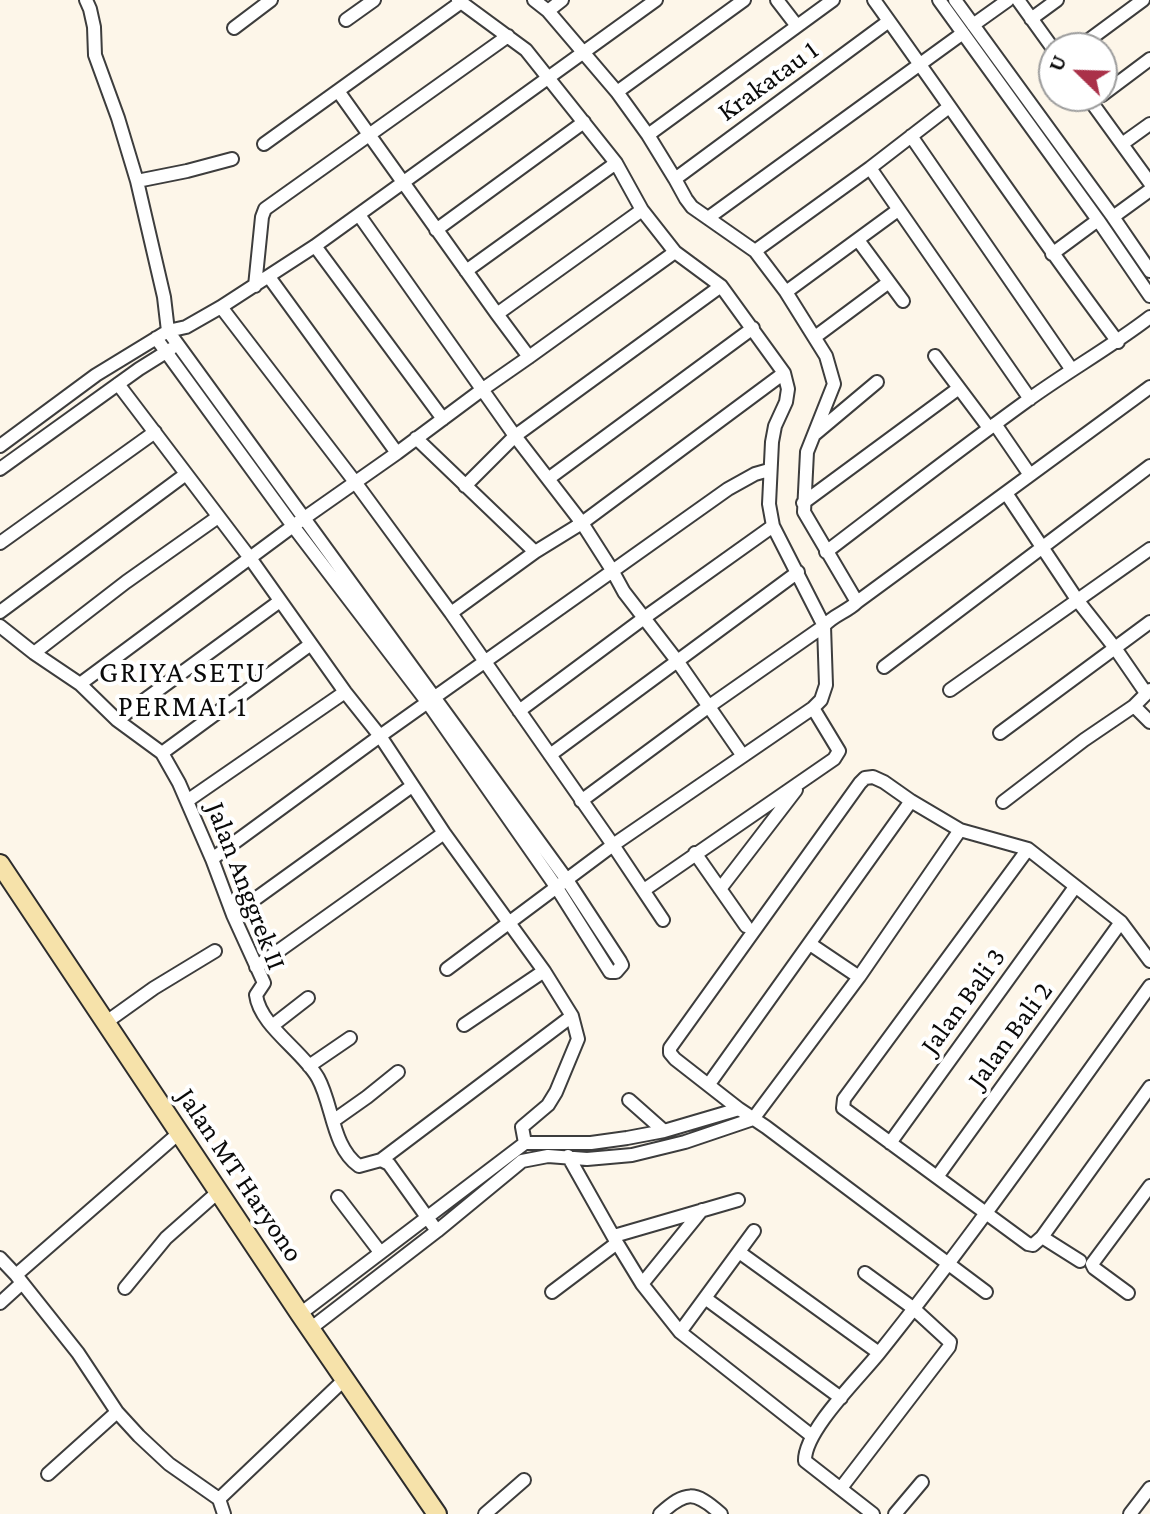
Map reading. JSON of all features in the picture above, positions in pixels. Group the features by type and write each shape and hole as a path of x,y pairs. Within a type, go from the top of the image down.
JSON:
{"main road":[{"name":"Jalan MT Haryono","path":"0,864 437,1514"}],"street":[{"path":"86,0 94,27 95,55 137,181 164,297 162,334 620,961 622,965 616,972 610,972 562,884"},
{"path":"234,28 271,0"},
{"path":"346,20 374,0"},
{"path":"534,0 548,11 580,56 617,92 648,135 692,207 755,251 786,292 826,356 834,384 807,452 803,503 804,512 852,606"},
{"path":"548,11 562,0"},
{"path":"0,446 96,375 162,334 186,327 221,307 315,246 656,0"},
{"path":"617,92 744,0"},
{"path":"777,0 797,26"},
{"path":"648,135 833,0"},
{"path":"874,0 1052,254 1118,342"},
{"path":"939,0 968,29 1113,217 1150,271"},
{"path":"955,0 968,29 1150,296"},
{"path":"708,218 1008,0"},
{"path":"1018,0 1041,32"},
{"path":"1031,19 1057,0"},
{"path":"1100,32 1143,0"},
{"path":"264,144 459,2 526,50 553,76 616,163 642,210 675,252 721,286 784,373 788,389 772,442 769,504 773,526 826,623 826,685 821,700 613,845 447,969"},
{"name":"Krakatau 1","path":"675,179 889,21"},
{"path":"255,286 265,209 508,36"},
{"path":"1118,81 1150,59"},
{"path":"338,91 529,357"},
{"path":"755,251 949,107"},
{"path":"1104,112 1150,183"},
{"path":"436,230 584,122"},
{"path":"1122,144 1150,124"},
{"path":"911,136 1072,370"},
{"path":"137,181 232,159"},
{"path":"466,271 616,163"},
{"path":"870,168 1030,399"},
{"path":"1113,217 1150,190"},
{"path":"497,314 642,210"},
{"path":"786,292 898,210"},
{"path":"359,215 515,436 582,523 624,592 678,662 743,756"},
{"path":"1052,254 1098,220"},
{"path":"858,240 903,301"},
{"path":"315,246 443,419"},
{"path":"80,684 675,252"},
{"path":"269,277 397,453"},
{"path":"815,337 889,282"},
{"path":"465,486 515,436 721,286"},
{"path":"221,307 451,613 663,920"},
{"path":"826,552 992,426 1118,342 1150,317"},
{"path":"0,469 172,348 186,327"},
{"path":"548,479 753,328"},
{"path":"935,356 1030,475"},
{"path":"451,613 535,552 582,523 784,373"},
{"path":"812,436 877,382"},
{"path":"118,384 380,736 572,1016 578,1039 574,1053 548,1105 522,1127 525,1143"},
{"path":"581,801 1150,387"},
{"path":"803,503 959,388"},
{"path":"0,543 155,432"},
{"path":"416,438 535,552"},
{"path":"884,667 1150,466"},
{"path":"212,859 612,570 728,489 769,470"},
{"path":"0,612 186,474"},
{"path":"1003,802 1134,706 1148,692 1078,601 1006,493"},
{"path":"34,653 126,582 218,517"},
{"path":"519,711 773,526"},
{"path":"950,690 1150,549"},
{"path":"550,755 798,572"},
{"path":"117,720 280,601"},
{"path":"1000,733 1150,622"},
{"name":"Jalan Anggrek II","path":"0,626 80,684 117,720 162,753 187,801 264,983 256,995 257,1001 272,1026 320,1081 342,1146 351,1161 359,1166 381,1160"},
{"path":"162,753 311,644"},
{"path":"187,801 345,692"},
{"path":"1134,706 1150,722"},
{"path":"644,890 834,759 839,751 813,708"},
{"path":"986,1292 739,1109 675,1059 670,1048 865,778 873,777 884,782 960,830 1028,849 1121,922 1150,961"},
{"path":"720,889 801,783"},
{"path":"233,915 412,786"},
{"path":"709,1084 911,801"},
{"path":"305,1321 437,1231 522,1161 548,1156 587,1159 632,1155 685,1142 753,1119 859,977 960,830"},
{"path":"256,967 444,833"},
{"path":"1028,849 844,1099 843,1108 1033,1245 1042,1237 1150,1087"},
{"path":"695,853 746,926"},
{"name":"Jalan Bali 3","path":"890,1143 1075,887"},
{"name":"Jalan Bali 2","path":"937,1177 1121,922"},
{"path":"810,944 859,977"},
{"path":"105,1023 154,988 215,951"},
{"path":"464,1025 544,971"},
{"path":"873,1514 805,1461 812,1436 986,1212 1150,986"},
{"path":"272,1026 308,998"},
{"path":"437,1231 389,1164 381,1160 572,1016"},
{"path":"309,1066 350,1038"},
{"path":"333,1121 398,1072"},
{"path":"629,1100 664,1131"},
{"path":"305,1321 336,1288 380,1252 525,1143 591,1143 627,1138 664,1131 739,1109"},
{"path":"0,1303 19,1279 179,1133"},
{"path":"561,1143 642,1284 680,1332 812,1436"},
{"path":"1128,1293 1092,1264 1150,1186"},
{"path":"125,1288 166,1238 218,1192"},
{"path":"338,1197 380,1252"},
{"path":"552,1292 615,1239 738,1200"},
{"path":"642,1284 702,1210"},
{"path":"680,1332 754,1231"},
{"path":"1042,1237 1080,1261"},
{"path":"739,1252 879,1353"},
{"path":"0,1258 78,1353 117,1412 157,1454 219,1499 224,1514"},
{"path":"841,1488 950,1342 913,1308 865,1273"},
{"path":"705,1298 841,1398"},
{"path":"219,1499 345,1379"},
{"path":"48,1474 117,1412"},
{"path":"485,1514 524,1480"},
{"path":"895,1514 922,1482"},
{"path":"1130,1514 1150,1488"},
{"path":"660,1514 677,1499 686,1496 708,1503 721,1514"}],"district":[{"name":"GRIYA SETU PERMAI 1","path":"183,690"}]}
